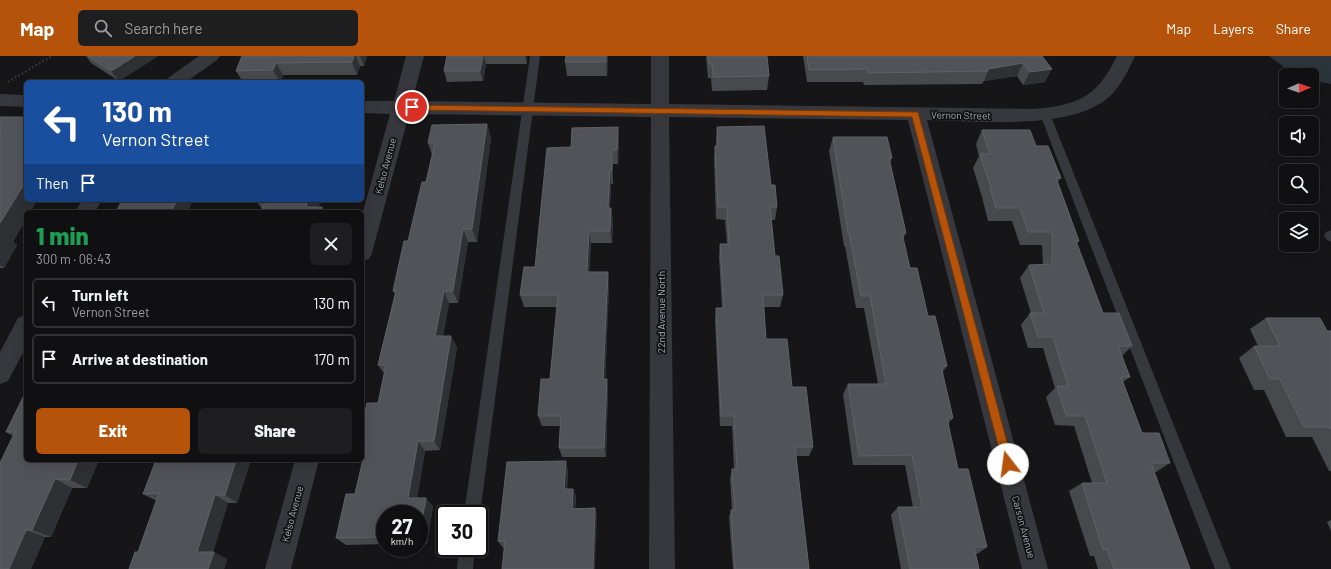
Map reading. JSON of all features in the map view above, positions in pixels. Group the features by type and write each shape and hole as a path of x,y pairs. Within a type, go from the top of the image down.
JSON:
{"street":[{"path":"177,80 212,56"},
{"name":"Kelso Avenue","path":"364,246 415,56"},
{"name":"22nd Avenue North","path":"660,56 662,569"},
{"name":"Vernon Street","path":"364,107 916,114 1045,114 1071,109 1093,99 1109,86 1126,56"},
{"path":"0,100 24,101"},
{"name":"Carson Avenue","path":"916,114 1035,569"},
{"path":"0,374 24,329"},
{"name":"Kelso Avenue","path":"278,569 306,462"}],"lane":[{"path":"473,505 535,56"},
{"path":"1045,114 1223,569"},
{"path":"464,569 466,557"}],"path":[{"path":"6,83 52,56"}],"shaded area":[{"path":"1269,56 1331,56 1331,84 1319,81 1319,68 1285,68"}],"building":[{"path":"88,56 135,56 111,71"},
{"path":"242,56 354,56 352,62 276,63 273,70 236,71"},
{"path":"447,56 483,56 480,71 444,71"},
{"path":"566,56 606,56 606,62 565,62"},
{"path":"708,56 767,56 769,76 713,77 712,64 709,64"},
{"path":"807,56 1042,56 1052,69 1030,72 1023,63 988,69 988,71 868,73 867,69 809,70"},
{"path":"0,117 24,117 24,184 0,223 1,134"},
{"path":"487,124 472,229 463,229 453,291 444,291 435,336 451,336 434,441 418,441 408,498 426,498 425,505 376,505 376,537 336,538 346,494 355,494 362,462 364,462 367,442 364,442 364,417 367,403 378,403 386,365 378,365 396,291 393,291 404,241 408,241 422,182 426,182 435,143 428,143 432,125"},
{"path":"764,126 771,185 775,185 777,207 770,207 775,256 779,256 783,295 763,295 766,339 787,339 792,387 806,387 813,447 795,447 809,569 735,569 731,510 735,510 732,469 737,469 734,416 721,416 716,308 724,308 720,244 729,244 727,207 718,207 715,146 718,146 717,127"},
{"path":"618,127 617,150 612,150 612,170 610,170 608,208 611,208 610,231 589,231 587,272 608,272 603,379 607,379 604,448 559,448 561,416 538,416 541,379 550,379 558,295 520,295 524,267 535,267 547,148 571,147 572,128"},
{"path":"982,130 1030,130 1036,146 1048,146 1061,178 1056,178 1079,241 1076,241 1103,313 1119,313 1132,346 1118,346 1130,377 1121,377 1142,433 1159,433 1170,463 1151,463 1190,569 1114,569 1107,549 1103,550 1082,483 1107,483 1085,416 1066,416 1057,386 1068,386 1053,337 1038,337 1030,313 1044,313 1029,265 1052,264 1052,232 1028,232 1020,208 996,208 980,154 990,154"},
{"path":"833,137 887,137 892,158 889,158 906,233 902,233 910,268 917,268 928,316 935,316 947,366 941,366 953,418 947,418 958,469 968,469 987,547 974,547 979,569 910,569 898,507 922,507 912,455 859,456 848,384 886,384 870,296 861,296 848,233"},
{"path":"121,202 176,202 172,210 117,210"},
{"path":"265,202 307,202 306,207 322,207 321,210 262,210"},
{"path":"1266,318 1320,318 1327,331 1331,331 1331,429 1330,427 1304,427 1280,379 1270,379 1254,346 1280,346"},
{"path":"24,395 24,462 77,462 70,480 55,479 32,530 26,530 9,569 0,569 0,463 15,432 6,432"},
{"path":"566,461 564,489 573,489 572,509 595,508 593,569 502,569 505,541 498,541 507,462"},
{"path":"155,462 235,462 225,495 215,495 197,552 214,552 208,569 129,569 135,552 138,552 159,493 143,494"}],"route":[{"path":"412,107 916,114 1008,464"}]}
